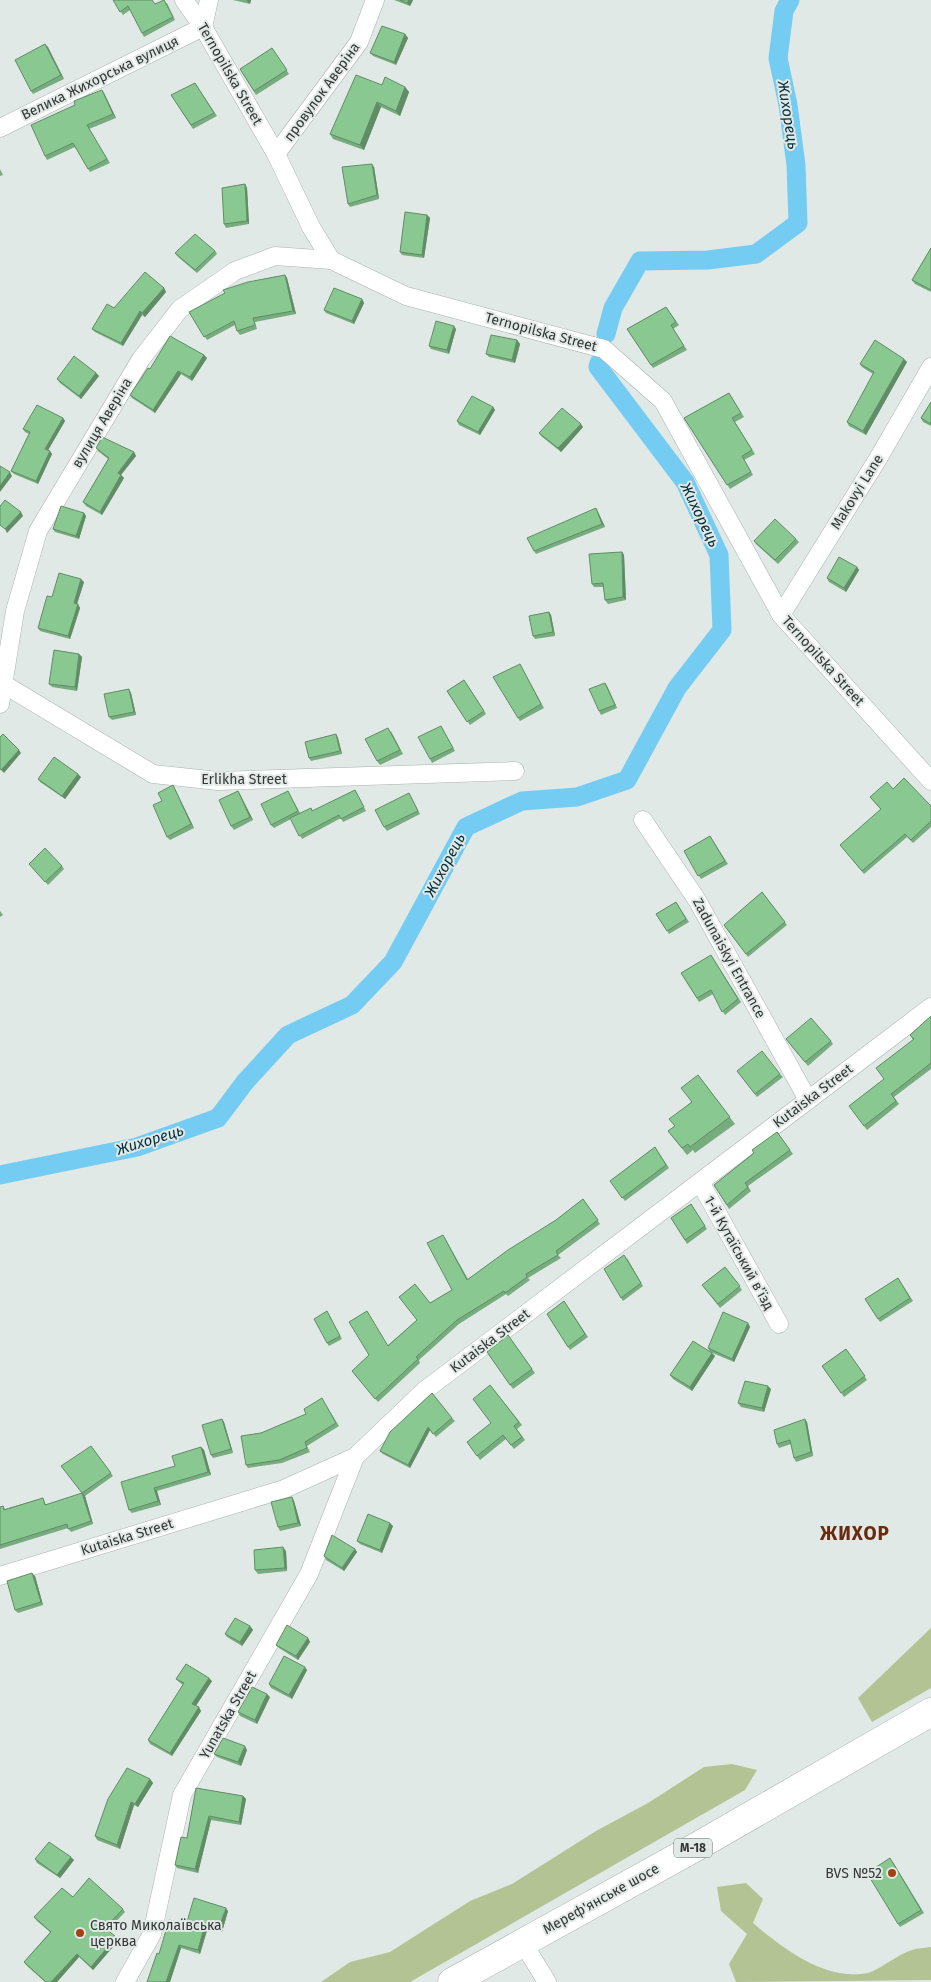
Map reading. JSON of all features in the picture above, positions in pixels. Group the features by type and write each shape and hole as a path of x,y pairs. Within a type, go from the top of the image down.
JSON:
{"highway":[{"name":"Мереф'янське шосе","path":"452,1982 696,1847 931,1712"}],"street":[{"name":"Ternopilska Street","path":"184,0 203,27 276,154 311,226 331,260 406,296 604,349 663,401 781,615 931,781"},
{"path":"203,27 208,0"},
{"name":"провулок Аверіна","path":"276,154 360,42 375,0"},
{"name":"Велика Жихорська вулиця","path":"0,128 203,27"},
{"name":"вулиця Аверіна","path":"0,704 2,682 15,611 38,531 141,359 180,309 235,271 276,256 331,260"},
{"name":"Makovyi Lane","path":"781,615 879,457 931,367"},
{"name":"Erlikha Street","path":"2,682 153,774 218,782 515,771"},
{"name":"Zadunaiskyi Entrance","path":"643,820 697,900 808,1100"},
{"name":"Kutaiska Street","path":"0,1576 284,1489 355,1457 424,1391 931,1007"},
{"name":"1-й Кутаїський в’їзд","path":"700,1182 779,1324"},
{"name":"Yunatska Street","path":"125,1982 152,1934 182,1795 309,1574 355,1457"},
{"path":"522,1943 547,1982"}],"green space":[{"path":"931,1628 931,1688 872,1722 858,1698"},
{"path":"732,1764 757,1770 745,1790 410,1982 321,1982 350,1962 390,1952 470,1901 512,1884 596,1831 648,1803 704,1767"},
{"path":"746,1883 763,1899 753,1923 777,1943 806,1961 836,1972 868,1973 906,1952 931,1947 931,1980 736,1982 729,1964 747,1934 721,1911 717,1887"}],"building":[{"path":"113,0 152,0 155,4 164,0 173,17 142,33 128,6 120,12"},
{"path":"382,26 405,34 394,62 370,53"},
{"path":"45,44 61,75 31,91 15,60"},
{"path":"272,48 287,70 254,91 240,69"},
{"path":"356,75 382,85 385,77 405,87 396,111 377,102 360,145 330,134"},
{"path":"195,83 214,113 191,125 171,95"},
{"path":"102,90 113,114 87,125 107,159 88,169 73,143 45,156 31,125 75,105 74,101"},
{"path":"372,164 377,195 348,204 342,167"},
{"path":"245,184 247,221 224,224 222,188"},
{"path":"405,212 427,215 422,255 400,252"},
{"path":"195,234 215,251 195,270 175,253"},
{"path":"931,248 931,290 912,280"},
{"path":"145,272 164,288 142,313 140,311 121,343 92,329 107,304 114,308"},
{"path":"285,275 293,311 253,318 255,325 237,331 234,321 204,337 189,312 225,293 223,290 248,282"},
{"path":"334,288 362,299 352,321 324,310"},
{"path":"666,307 676,322 671,325 684,346 651,365 627,329"},
{"path":"436,321 454,326 447,350 429,346"},
{"path":"491,335 517,340 512,360 486,354"},
{"path":"170,336 204,355 190,377 178,371 153,410 130,395 148,368 150,369"},
{"path":"875,340 904,359 863,431 847,422 874,372 860,364"},
{"path":"74,356 96,373 79,396 57,379"},
{"path":"729,393 741,413 732,418 752,450 742,456 751,472 727,485 684,418"},
{"path":"472,396 493,407 478,432 457,421"},
{"path":"931,402 931,424 921,418"},
{"path":"37,405 63,418 45,449 50,451 36,481 11,471 30,432 23,429"},
{"path":"562,408 581,424 558,448 539,433"},
{"path":"102,437 134,452 118,473 121,475 100,512 83,502 109,458 96,448"},
{"path":"0,466 10,472 0,486"},
{"path":"5,500 21,512 5,529 0,525 0,506"},
{"path":"61,506 84,513 76,536 53,529"},
{"path":"596,508 602,524 534,551 527,538"},
{"path":"775,519 796,539 775,560 754,541"},
{"path":"622,552 623,597 605,600 603,583 592,584 589,554"},
{"path":"839,557 857,567 844,588 827,578"},
{"path":"59,573 81,579 74,603 78,604 68,636 38,628 47,596 52,597"},
{"path":"549,612 553,632 533,636 529,616"},
{"path":"54,650 79,654 75,687 49,684"},
{"path":"520,664 541,704 518,718 493,677"},
{"path":"464,680 484,711 467,722 447,691"},
{"path":"605,683 615,705 599,711 589,689"},
{"path":"129,689 134,712 109,717 104,694"},
{"path":"441,726 453,748 430,759 418,737"},
{"path":"388,728 400,750 377,761 365,739"},
{"path":"3,734 19,750 1,770 0,737"},
{"path":"336,734 340,751 309,758 305,742"},
{"path":"54,757 78,774 62,796 38,779"},
{"path":"904,778 931,806 931,821 911,840 905,834 862,871 840,845 881,809 870,797 887,782 893,789"},
{"path":"173,785 191,824 167,837 153,805 162,801 158,793"},
{"path":"355,790 364,807 341,819 339,815 299,836 290,818 311,808 312,811"},
{"path":"238,791 250,817 231,826 219,800"},
{"path":"288,791 298,811 271,825 261,804"},
{"path":"409,793 418,811 384,827 375,810"},
{"path":"710,836 725,861 698,876 684,851"},
{"path":"45,848 62,866 45,882 29,864"},
{"path":"762,892 785,922 746,954 724,925"},
{"path":"676,902 686,919 667,931 656,914"},
{"path":"711,955 738,999 722,1012 711,990 697,998 681,973"},
{"path":"931,1016 931,1063 891,1094 896,1101 864,1126 849,1106 884,1079 876,1068 914,1039 910,1035"},
{"path":"811,1018 831,1041 805,1062 786,1039"},
{"path":"762,1051 780,1074 755,1094 737,1071"},
{"path":"698,1075 730,1117 690,1147 688,1144 682,1148 668,1131 675,1126 669,1119 692,1102 681,1088"},
{"path":"777,1132 790,1150 745,1183 748,1187 727,1205 714,1185 754,1153 752,1150"},
{"path":"655,1147 666,1165 622,1198 610,1181"},
{"path":"583,1199 598,1220 556,1251 558,1255 526,1274 527,1277 505,1293 504,1291 457,1320 416,1357 418,1359 375,1399 352,1371 369,1355 349,1322 367,1311 388,1346 417,1320 399,1297 415,1284 430,1303 452,1290 427,1243 443,1235 467,1280 508,1250 556,1220"},
{"path":"691,1204 705,1226 685,1240 671,1218"},
{"path":"624,1255 641,1283 621,1298 604,1269"},
{"path":"725,1267 740,1286 718,1304 702,1285"},
{"path":"898,1278 910,1298 878,1319 865,1299"},
{"path":"564,1301 585,1334 568,1347 547,1314"},
{"path":"327,1311 340,1336 327,1343 314,1319"},
{"path":"723,1312 748,1323 732,1359 708,1348"},
{"path":"508,1335 532,1369 510,1385 487,1352"},
{"path":"693,1341 712,1353 690,1387 670,1375"},
{"path":"846,1349 865,1376 841,1393 822,1366"},
{"path":"745,1381 768,1386 762,1408 738,1403"},
{"path":"490,1385 519,1422 514,1426 522,1437 511,1445 503,1435 477,1456 467,1442 491,1423 473,1399"},
{"path":"432,1393 452,1418 433,1434 428,1427 408,1465 380,1451 390,1432"},
{"path":"322,1398 336,1423 305,1442 307,1448 279,1460 246,1465 241,1436 261,1433 306,1414 304,1409"},
{"path":"222,1419 231,1449 211,1455 202,1425"},
{"path":"805,1419 811,1452 794,1458 790,1440 777,1444 774,1430"},
{"path":"91,1446 111,1473 82,1493 61,1466"},
{"path":"201,1447 208,1472 154,1488 158,1501 129,1510 121,1482 175,1466 172,1456"},
{"path":"82,1493 91,1521 68,1529 67,1524 0,1545 0,1507 3,1506 4,1510 43,1498 45,1505"},
{"path":"292,1497 298,1523 278,1527 271,1502"},
{"path":"368,1514 390,1523 380,1550 357,1541"},
{"path":"332,1535 355,1549 342,1568 324,1556"},
{"path":"283,1547 285,1568 255,1570 254,1550"},
{"path":"32,1573 41,1602 15,1610 7,1581"},
{"path":"235,1618 250,1626 240,1642 225,1634"},
{"path":"287,1625 308,1638 296,1656 276,1645"},
{"path":"284,1656 305,1667 289,1695 269,1684"},
{"path":"186,1664 209,1678 192,1704 199,1707 170,1753 148,1740 184,1683 176,1679"},
{"path":"252,1687 267,1694 255,1720 238,1712"},
{"path":"223,1738 245,1746 238,1762 214,1754"},
{"path":"127,1768 150,1779 135,1804 131,1802 117,1845 95,1836 108,1799"},
{"path":"196,1788 243,1796 239,1822 209,1816 195,1869 175,1865 181,1837 187,1838"},
{"path":"49,1842 71,1857 57,1875 35,1859"},
{"path":"890,1858 921,1910 898,1924 867,1873"},
{"name":"Свято Миколаївська церква","path":"89,1878 123,1909 105,1928 116,1937 91,1967 77,1954 51,1982 46,1982 24,1962 51,1932 34,1917 62,1888 73,1897"},
{"path":"194,1898 226,1908 219,1928 205,1924 198,1950 179,1945 166,1982 147,1982 157,1953 159,1954 169,1920 186,1925"}],"waterway":[{"name":"Жихорець","path":"606,334 613,308 640,261 708,260 756,254 798,223 796,165 788,105 778,58 784,11 790,0"},
{"name":"Жихорець","path":"0,1175 137,1147 218,1118 245,1082 288,1035 352,1005 393,962 466,827 522,801 577,797 627,780 677,688 722,630 719,555 685,482 598,367 599,363"}],"place":[{"name":"BVS №52","path":"892,1873"},
{"name":"Свято Миколаївська церква","path":"80,1933"}],"district":[{"name":"ЖИХОР","path":"855,1533"}]}
